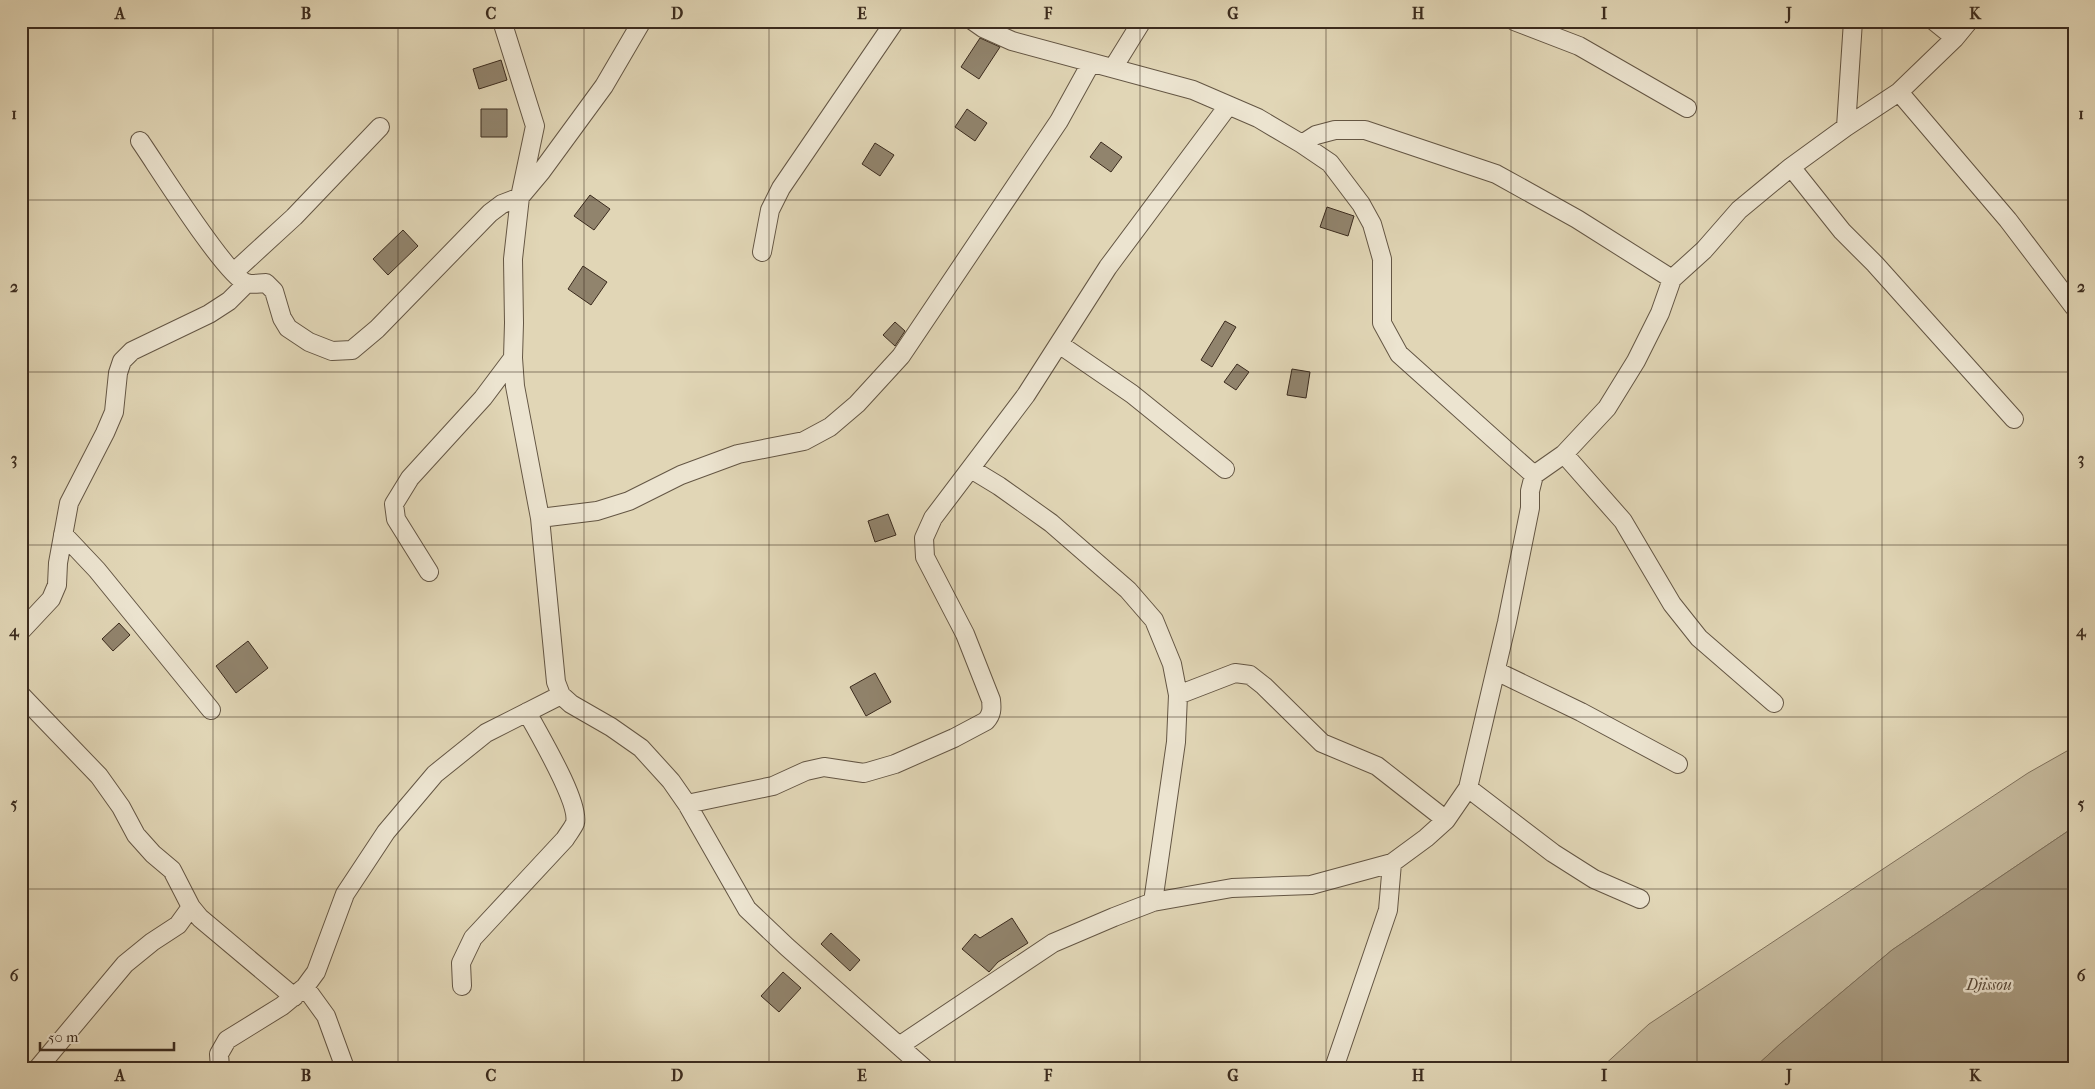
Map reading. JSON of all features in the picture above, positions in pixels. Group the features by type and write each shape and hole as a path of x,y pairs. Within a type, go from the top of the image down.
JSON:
{"street":[{"path":"502,21 535,126 520,197 512,259 513,358 515,386 540,518 556,682 561,695 571,704 611,727 641,748 671,782 687,804 746,909 924,1068"},
{"path":"140,141 218,254 240,278 266,283 274,291 278,299 282,318 288,328 309,342 332,351 352,350 377,329 490,213 502,204 520,197 552,158 604,86 642,21"},
{"path":"762,252 770,210 781,188 895,21"},
{"path":"973,21 983,28 1012,41 1193,90 1258,118 1330,163 1361,204 1372,224 1382,259 1382,323 1399,354 1534,475"},
{"path":"1113,68 1142,21"},
{"path":"1514,21 1579,46 1687,108"},
{"path":"1846,127 1853,21"},
{"path":"1934,21 1955,38"},
{"path":"899,1046 1053,943 1153,902 1232,888 1311,885 1392,863 1426,838 1446,820 1468,788 1496,671 1530,508 1530,490 1534,475 1564,454 1607,408 1636,361 1660,313 1672,279 1704,250 1739,210 1791,167 1899,92 1955,38 1969,21"},
{"path":"540,518 605,509 629,501 681,475 738,454 804,441 830,427 857,404 901,356 1059,121 1091,63"},
{"path":"1899,92 2008,220 2074,307"},
{"path":"687,804 774,786 806,771 824,767 864,773 895,764 986,721 992,709 990,700 965,634 925,557 924,538 933,518 1026,396 1108,267 1228,106"},
{"path":"21,632 51,599 57,585 58,563 70,503 114,412 118,373 122,361 132,351 209,314 230,301 240,278 294,217 380,127"},
{"path":"1302,144 1316,135 1335,130 1365,130 1496,174 1576,219 1672,279"},
{"path":"1791,167 1842,231 1875,264 2014,419"},
{"path":"1059,344 1132,394 1225,469"},
{"path":"429,572 396,519 394,504 410,478 483,398 513,358"},
{"path":"1564,454 1623,521 1672,604 1699,638 1774,703"},
{"path":"971,469 999,486 1051,524 1128,590 1154,620 1172,664 1178,695 1176,742 1153,902"},
{"path":"63,534 96,570 211,710"},
{"path":"1496,671 1581,712 1678,764"},
{"path":"1178,695 1236,673 1250,675 1322,743 1377,766 1446,820"},
{"path":"220,1068 219,1054 227,1040 300,992 316,972 345,894 386,832 435,774 486,733 561,695"},
{"path":"21,696 99,776 122,807 136,835 153,854 172,870 191,907 200,918 214,931 300,992 326,1016 344,1068"},
{"path":"462,986 461,964 473,938 565,839 575,823 575,808 564,782 527,712"},
{"path":"1468,788 1554,853 1594,879 1640,899"},
{"path":"1334,1068 1388,910 1392,863"},
{"path":"38,1068 125,964 178,924 191,907"}],"shaded area":[{"path":"2074,747 2074,827 1892,950 1754,1068 1601,1068 1649,1024 2028,773"}],"water":[{"name":"Djissou","path":"2074,827 2074,1068 1754,1068 1892,950"}],"building":[{"path":"980,38 1000,47 979,79 961,67"},
{"path":"501,60 507,80 479,89 473,69"},
{"path":"481,109 507,109 507,137 481,137"},
{"path":"967,109 987,123 975,141 955,127"},
{"path":"1101,142 1122,157 1111,172 1090,157"},
{"path":"875,143 894,155 880,176 862,164"},
{"path":"590,195 610,209 594,230 574,216"},
{"path":"1327,207 1354,216 1348,236 1320,227"},
{"path":"403,230 418,246 388,275 373,259"},
{"path":"583,266 607,282 591,305 568,289"},
{"path":"1225,321 1236,327 1212,367 1201,360"},
{"path":"895,322 905,331 895,346 883,335"},
{"path":"1237,364 1249,372 1236,390 1224,382"},
{"path":"1292,369 1310,372 1306,398 1287,395"},
{"path":"888,514 896,535 875,542 868,521"},
{"path":"119,623 130,635 113,651 102,639"},
{"path":"248,641 268,668 236,693 216,666"},
{"path":"875,673 891,702 866,716 850,687"},
{"path":"1012,918 1028,943 998,962 989,972 962,949 975,934 980,938"},
{"path":"831,933 860,960 850,971 821,944"},
{"path":"783,972 801,988 779,1012 761,996"}]}
